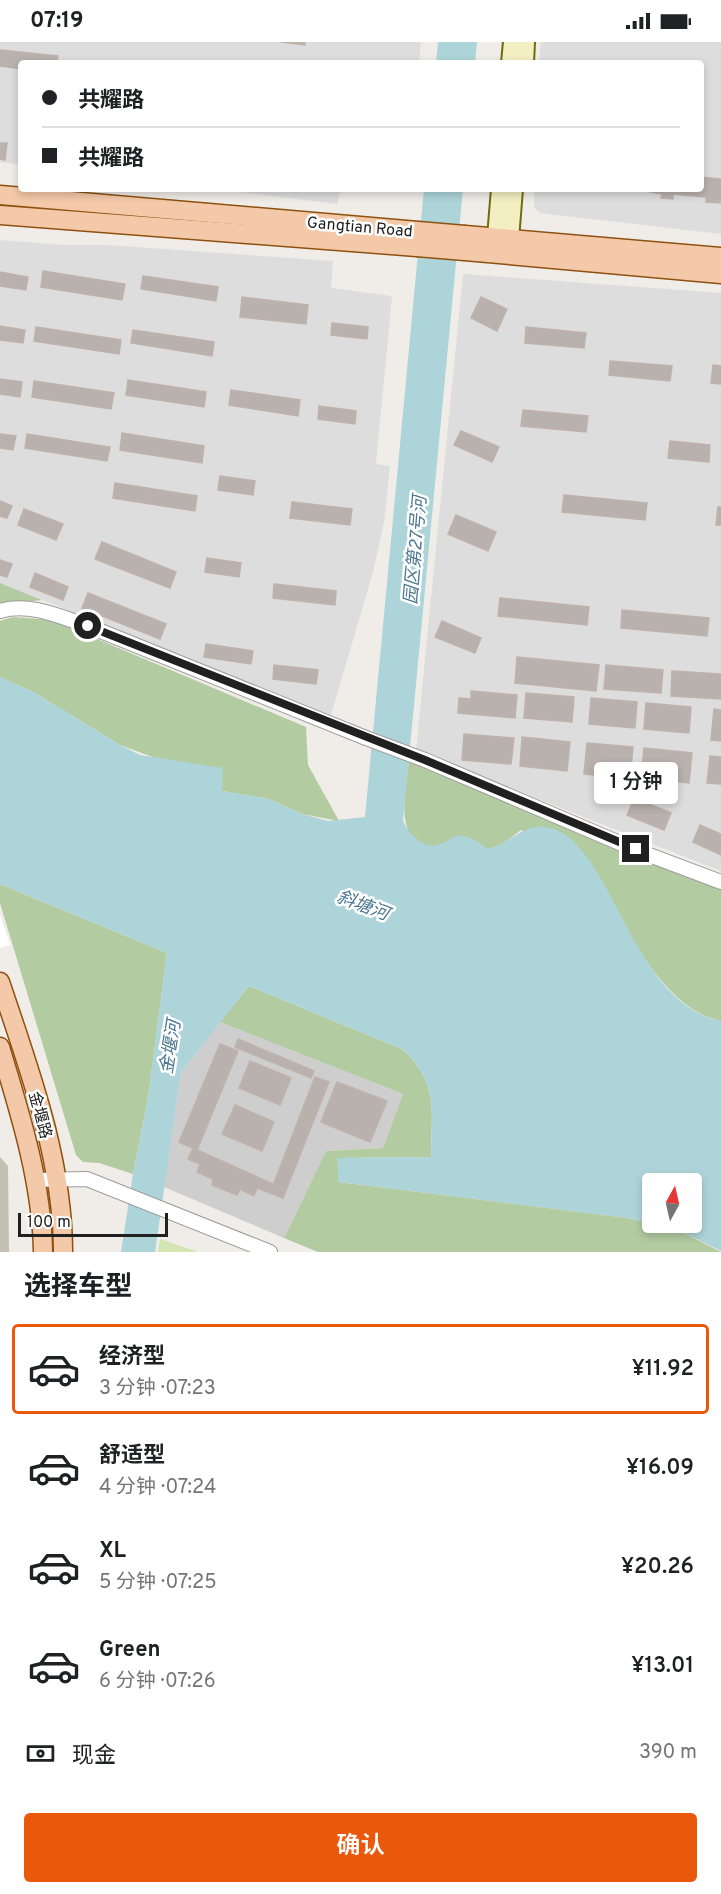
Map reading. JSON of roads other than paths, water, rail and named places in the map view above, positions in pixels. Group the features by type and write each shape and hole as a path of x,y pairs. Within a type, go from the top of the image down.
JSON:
{"main road":[{"path":"510,60 512,42"},
{"path":"525,60 526,42"},
{"path":"500,192 502,243"},
{"path":"502,243 513,192"},
{"name":"Gangtian Road","path":"0,195 418,239 721,257"},
{"name":"Gangtian Road","path":"0,215 418,239"},
{"name":"Gangtian Road","path":"502,243 721,274"},
{"name":"金堰路","path":"0,982 32,1078 57,1179 63,1252"},
{"name":"金堰路","path":"0,1047 21,1116 34,1180 43,1252"}],"street":[{"path":"0,611 29,609 78,623 425,760 636,849 721,882"},
{"path":"34,1180 87,1179 270,1252"}],"water":[{"path":"438,42 477,42 475,60 436,60"},
{"path":"424,192 463,192 403,821 413,836 428,845 465,836 488,849 523,831 537,827 546,827 569,838 589,859 642,954 664,984 690,1008 721,1021 721,1251 684,1233 702,1233 702,1173 642,1173 642,1221 339,1182 337,1158 431,1157 431,1098 423,1074 402,1049 249,986 181,1072 155,1252 121,1252 148,1098 167,953 0,884 0,677 35,693 140,755 223,768 222,791 269,799 302,814 328,821 365,817"}],"water label":[{"name":"园区第27号河","path":"415,550"},
{"name":"斜塘河","path":"363,905"},
{"name":"金堰河","path":"170,1047"}]}
